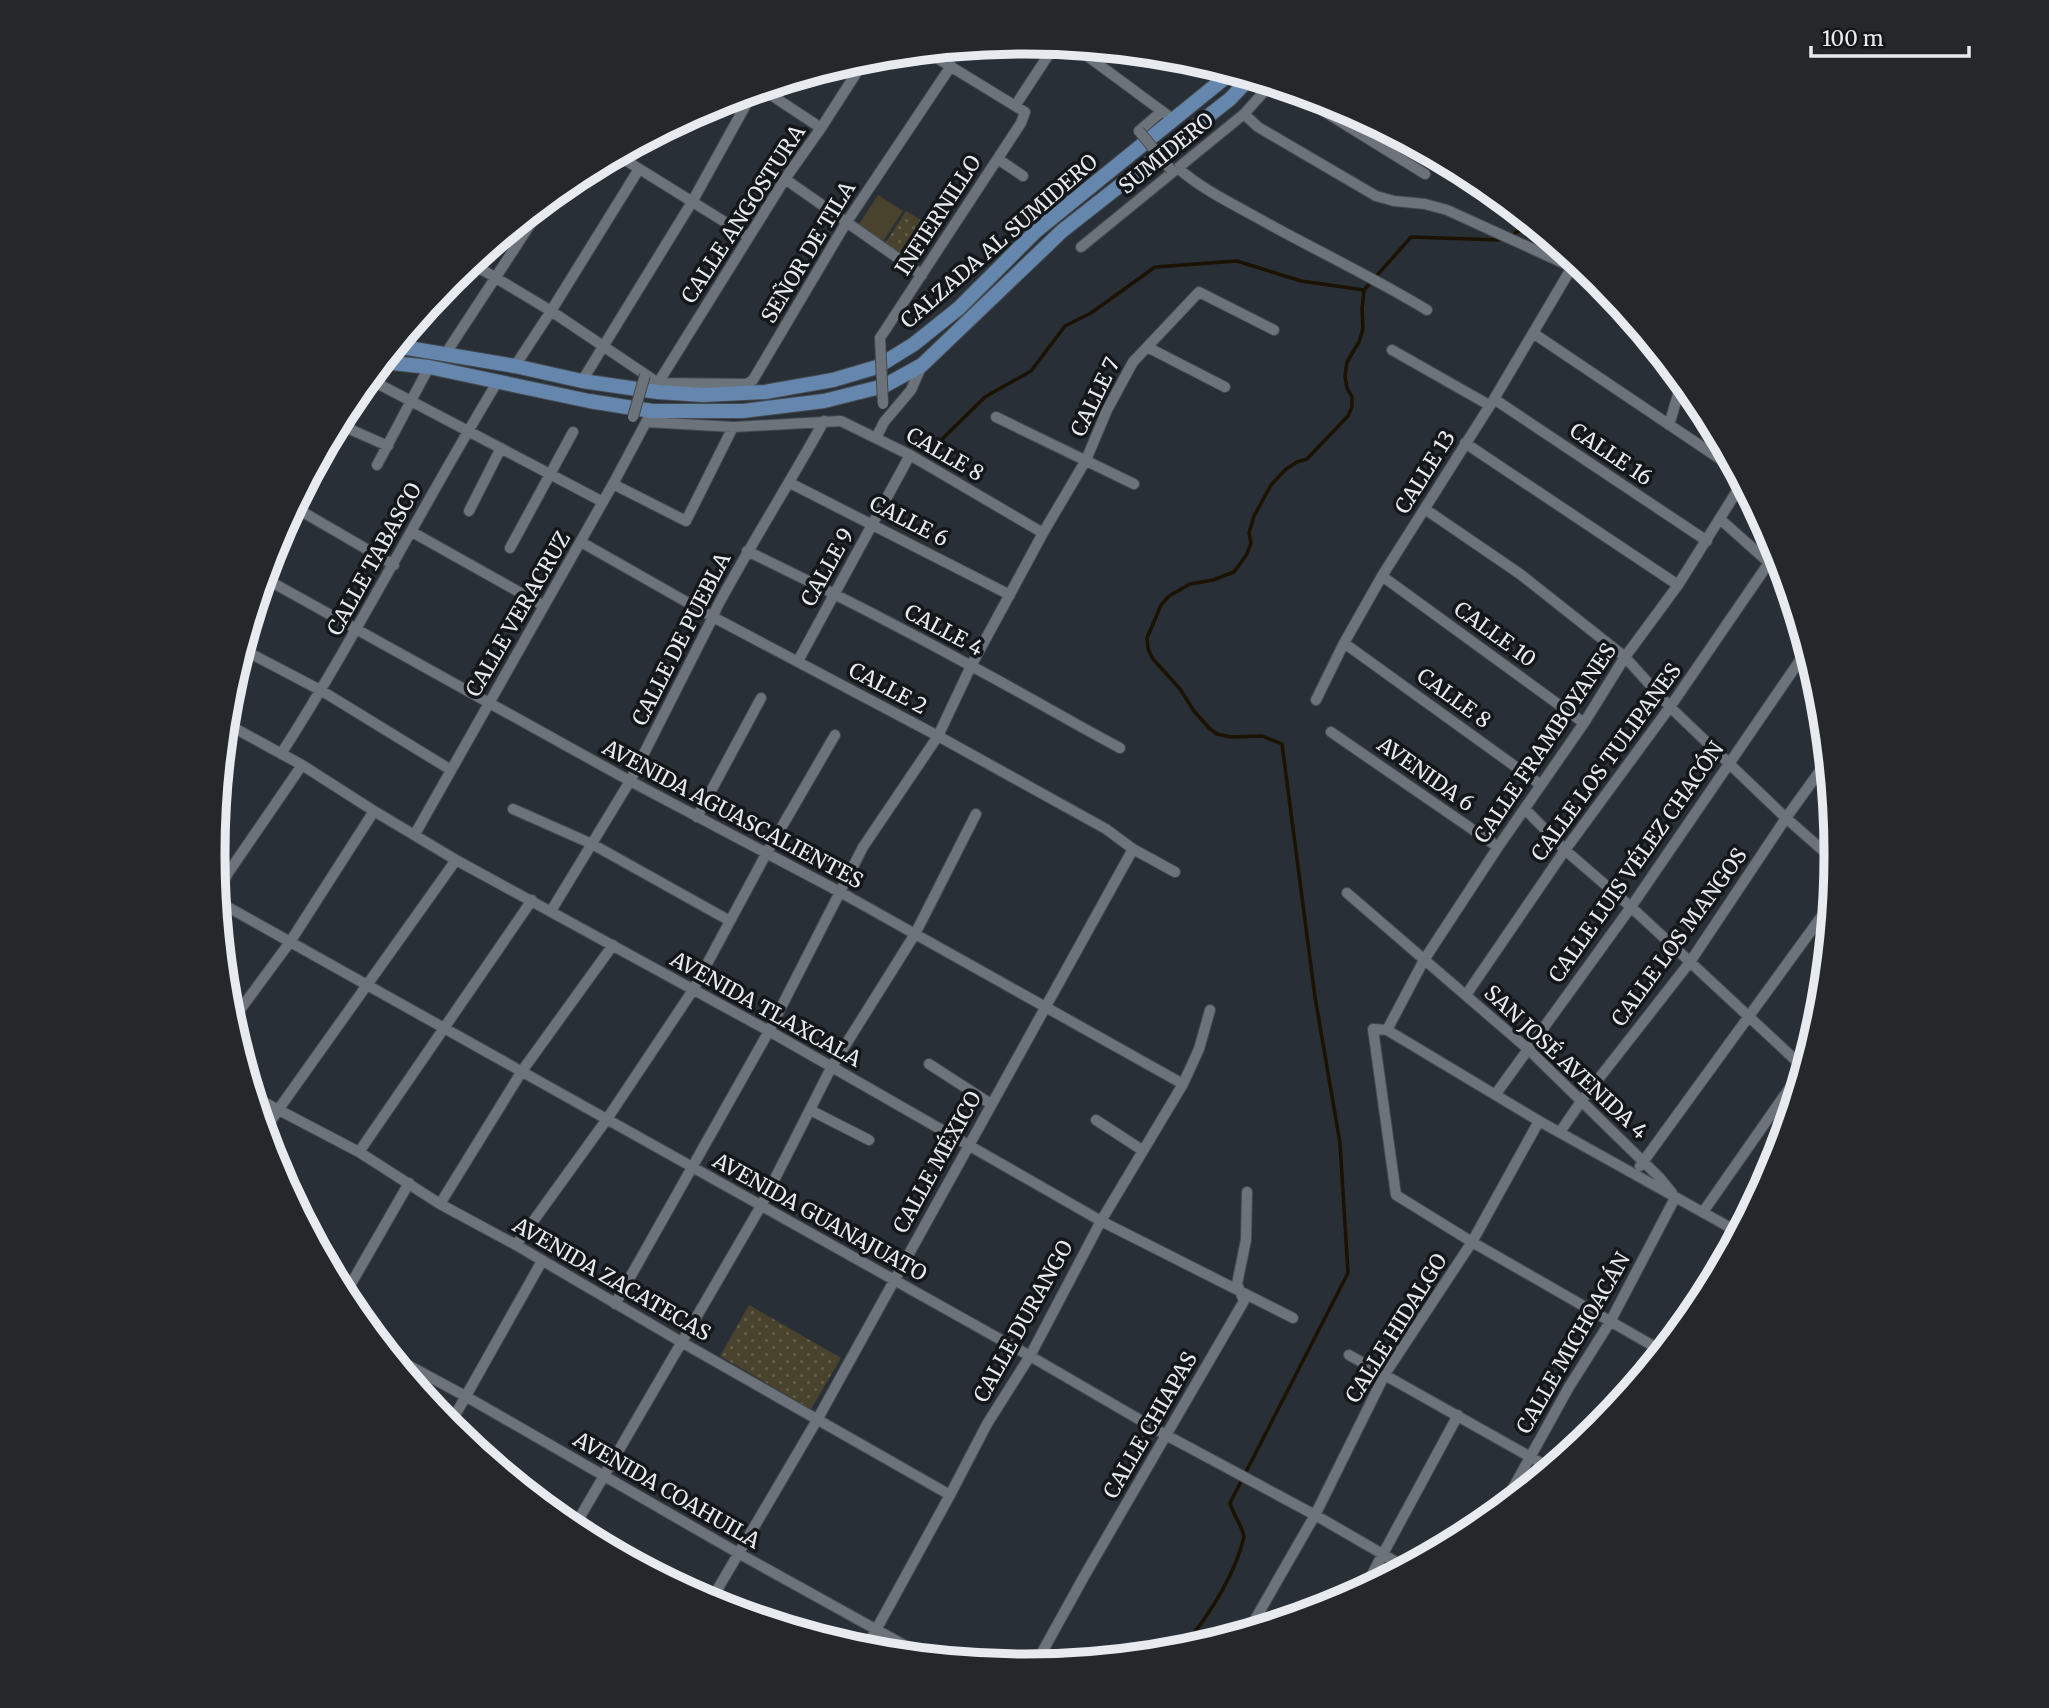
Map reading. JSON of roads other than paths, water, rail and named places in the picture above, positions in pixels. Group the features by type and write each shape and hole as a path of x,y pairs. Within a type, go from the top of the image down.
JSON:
{"main road":[{"name":"CALZADA AL SUMIDERO","path":"406,347 515,366 582,381 704,395 765,392 833,380 877,367 915,344 959,307 1036,231 1168,116 1221,80"},
{"name":"CALZADA AL SUMIDERO","path":"393,363 429,367 589,401 647,420 824,401 884,386 922,365 1062,231 1230,99 1243,85"}],"street":[{"name":"INFIERNILLO","path":"884,422 880,338 1021,123 1020,109 1050,55"},
{"path":"1088,57 1168,116 1139,131 1175,171 1427,310"},
{"path":"939,59 1020,109"},
{"name":"SEÑOR DE TILA","path":"658,388 747,384 753,380 846,223 951,66"},
{"name":"CALLE ANGOSTURA","path":"658,388 785,179 857,73"},
{"name":"SUMIDERO","path":"1081,247 1244,114 1264,92"},
{"path":"772,96 821,128"},
{"path":"582,381 692,202 746,105"},
{"name":"CALLE 13","path":"1244,114 1258,127 1376,195 1394,201 1425,204 1447,210 1562,263"},
{"path":"1331,115 1425,174"},
{"path":"998,159 1023,176"},
{"path":"626,161 749,237"},
{"path":"515,366 639,169"},
{"path":"785,179 922,275"},
{"path":"446,353 529,227"},
{"path":"480,269 603,345 645,375 658,388"},
{"name":"CALLE 13","path":"1316,699 1382,576 1492,402 1570,270"},
{"name":"CALLE 7","path":"615,1304 769,1031 870,837 939,736 971,666 1086,460 1107,410 1133,362 1199,292 1274,330"},
{"path":"1533,332 1719,458"},
{"path":"1147,347 1225,387"},
{"name":"CALLE 16","path":"1392,350 1492,402 1707,541"},
{"path":"876,438 884,422 911,390 922,365"},
{"path":"377,465 429,367"},
{"path":"645,375 633,417 647,420"},
{"name":"CALLE TABASCO","path":"281,754 322,691 467,431 498,381"},
{"path":"378,384 603,502"},
{"path":"1669,425 1678,394"},
{"path":"996,417 1134,484"},
{"name":"CALLE 8","path":"647,420 733,427 841,421 910,455 1043,533"},
{"name":"CALLE VERACRUZ","path":"415,834 647,420"},
{"name":"CALLE DE PUEBLA","path":"551,911 630,781 747,551 824,421"},
{"path":"613,484 686,521 733,427"},
{"path":"348,428 388,446"},
{"path":"510,548 573,432"},
{"path":"1465,443 1678,585"},
{"path":"469,511 501,448"},
{"name":"CALLE 9","path":"798,661 910,455"},
{"name":"CALLE 6","path":"790,482 1010,595"},
{"name":"CALLE FRAMBOYANES","path":"1387,1030 1424,960 1584,723 1625,657 1678,585 1737,491"},
{"path":"1425,509 1520,574 1625,657 1670,707 1824,851"},
{"path":"302,512 394,565"},
{"path":"1720,519 1769,563"},
{"path":"412,532 544,606"},
{"name":"CALLE 2","path":"581,542 713,617 939,736 1105,829 1133,849 1175,872"},
{"name":"CALLE 4","path":"747,551 834,593 1120,748"},
{"name":"CALLE LOS TULIPANES","path":"1466,995 1565,850 1670,707 1769,563"},
{"name":"CALLE 10","path":"1382,576 1584,723"},
{"name":"AVENIDA AGUASCALIENTES","path":"273,583 630,781 840,892 1183,1084"},
{"name":"CALLE 8","path":"1344,643 1541,785"},
{"path":"250,653 322,691 451,770"},
{"name":"CALLE LUIS VÉLEZ CHACÓN","path":"1495,1095 1631,907 1800,660"},
{"path":"697,817 761,698"},
{"name":"AVENIDA TLAXCALA","path":"235,729 302,765 456,860 769,1031 1101,1221 1293,1318"},
{"name":"AVENIDA 6","path":"1331,732 1498,847"},
{"path":"516,1245 607,1119 693,990 766,854 835,735"},
{"path":"225,877 302,765"},
{"name":"CALLE LOS MANGOS","path":"1560,1132 1690,962 1820,772"},
{"path":"513,809 592,844 730,921"},
{"path":"1525,810 1565,850 1631,907 1797,1061"},
{"path":"240,1010 290,942 374,811"},
{"path":"579,1518 761,1206 831,1068 915,934 976,814"},
{"name":"CALLE MÉXICO","path":"716,1592 817,1420 1133,849"},
{"path":"271,1121 456,860"},
{"name":"SAN JOSÉ AVENIDA 4","path":"1347,893 1528,1049 1659,1177 1675,1198"},
{"path":"359,1152 532,900"},
{"name":"AVENIDA GUANAJUATO","path":"226,906 1396,1562"},
{"path":"1636,1174 1822,916"},
{"path":"440,1204 522,1071 613,945"},
{"name":"CALLE DURANGO","path":"872,1639 987,1424 1030,1356 1101,1221 1183,1084 1199,1049 1210,1010"},
{"path":"1654,1347 1396,1195 1373,1029 1387,1030 1539,1121 1731,1229"},
{"path":"929,1064 991,1104"},
{"path":"1703,1212 1788,1091"},
{"name":"AVENIDA ZACATECAS","path":"265,1103 359,1152 440,1204 950,1495"},
{"path":"810,1110 869,1140"},
{"path":"1096,1120 1142,1150"},
{"name":"CALLE HIDALGO","path":"1255,1619 1315,1515 1385,1374 1472,1242 1539,1121"},
{"path":"351,1284 408,1183"},
{"name":"CALLE CHIAPAS","path":"1041,1653 1244,1301 1237,1284 1246,1240 1247,1192"},
{"name":"CALLE MICHOACÁN","path":"1515,1485 1569,1387 1610,1322 1675,1198"},
{"path":"455,1416 542,1261"},
{"path":"1349,1355 1542,1463"},
{"name":"AVENIDA COAHUILA","path":"411,1367 903,1644"},
{"path":"1372,1574 1458,1415"}],"waterway":[{"path":"1515,233 1523,229"},
{"path":"1192,1635 1234,1568 1244,1537 1230,1503 1348,1273 1340,1143 1315,997 1282,744 1262,736 1231,737 1217,734 1209,728 1153,659 1147,638 1161,605 1169,596 1190,584 1213,580 1234,572 1247,554 1254,516 1271,485 1286,469 1307,459 1348,416 1352,397 1345,376 1347,362 1363,329 1364,290 1411,237 1499,240"},
{"path":"931,450 985,397 1031,371 1065,326 1091,313 1155,267 1237,261 1301,281 1364,290"}]}
